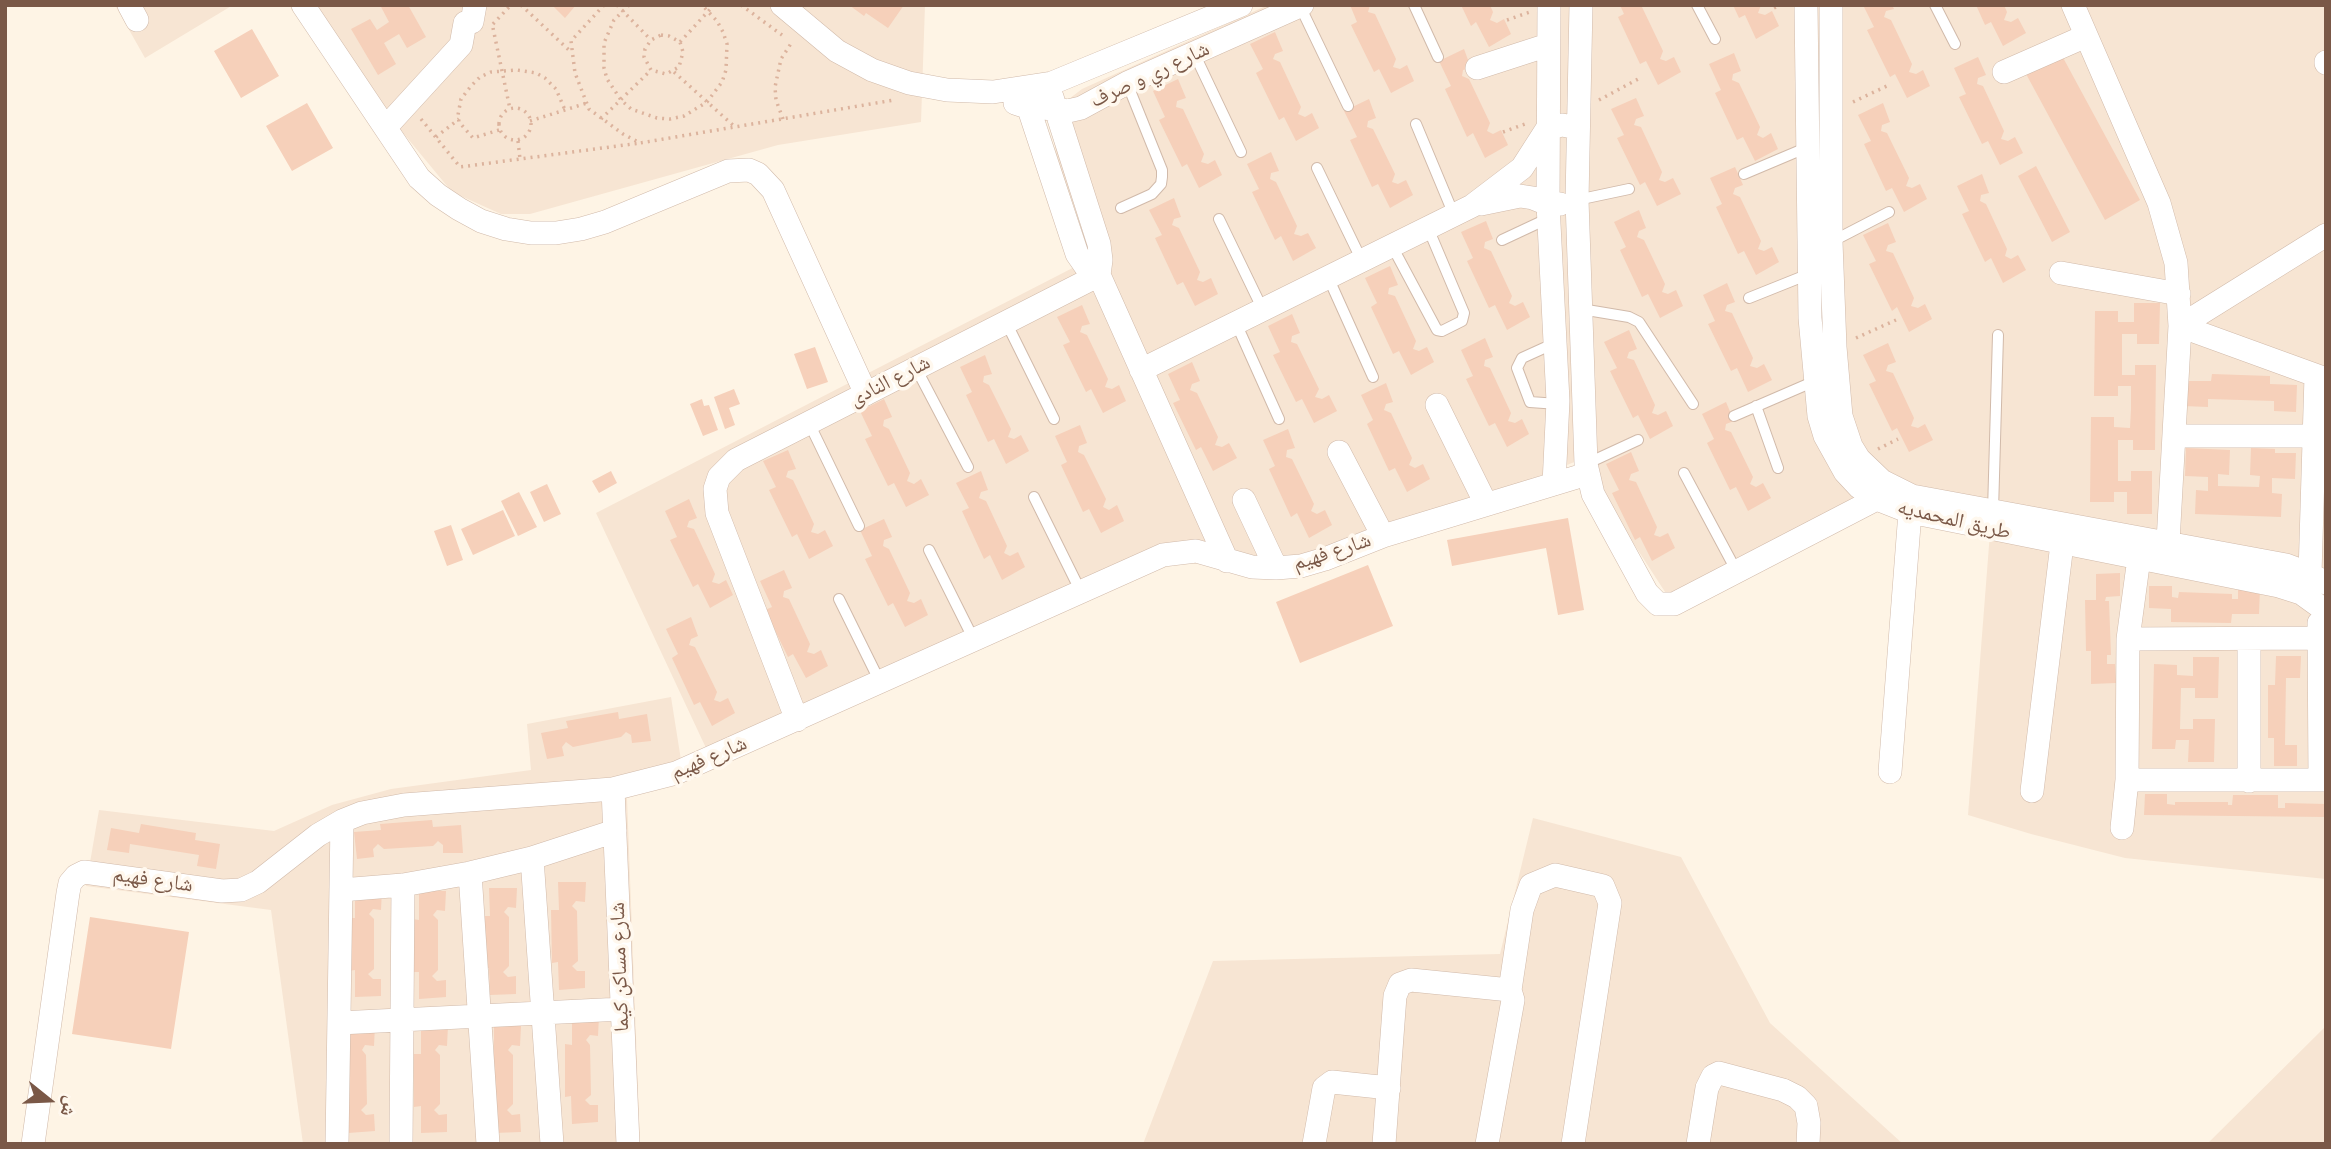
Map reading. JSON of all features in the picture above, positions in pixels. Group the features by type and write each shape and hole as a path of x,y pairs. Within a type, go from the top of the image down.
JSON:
{"street":[{"path":"303,5 419,177 438,195 481,221 531,233 568,231 605,222 728,171 749,170 758,174 773,190 866,394"},
{"name":"شارع ري و صرف","path":"782,5 837,51 872,70 909,83 947,90 1025,97 1056,110 1068,111 1081,108 1127,82 1301,6"},
{"name":"شارع ري و صرف","path":"1025,97 1047,84 1241,5"},
{"path":"1549,5 1547,129 1558,404 1554,484"},
{"path":"1581,5 1577,200 1587,469 1593,494 1647,593 1658,604 1674,604 1886,494"},
{"name":"طريق المحمديه","path":"1806,5 1810,318 1815,381 1819,415 1825,436 1833,455 1845,472 1859,487 1886,494 1912,496 2168,542 2283,576 2322,594"},
{"name":"طريق المحمديه","path":"1831,5 1831,242 1840,416 1844,431 1859,459 1881,481 1886,494 1910,512 2139,558 2283,576 2301,593 2322,594"},
{"path":"2073,5 2159,202 2171,243 2179,295 2180,326 2168,542"},
{"path":"386,127 461,45 470,17"},
{"path":"2004,72 2086,36"},
{"path":"1477,68 1548,45"},
{"path":"1047,84 1099,244 1099,275 1227,561"},
{"path":"1025,97 1077,254 1086,267 1099,275"},
{"path":"1141,370 1463,210 1522,168 1547,129 1578,119"},
{"path":"1463,210 1520,196 1533,198 1549,211"},
{"path":"1549,211 1577,200"},
{"path":"2180,326 2326,235"},
{"path":"2061,273 2179,295"},
{"name":"شارع النادى","path":"797,720 717,513 715,489 727,468 736,460 1099,275"},
{"path":"2127,780 2323,780 2318,638 2322,594 2313,436 2321,378 2180,326"},
{"path":"1437,405 1486,504"},
{"path":"2174,436 2313,436"},
{"path":"1339,452 1383,536"},
{"name":"شارع فهيم","path":"33,1144 68,893 70,883 84,872 222,891 240,890 258,882 318,835 342,821 383,807 613,789 676,773 1163,555 1179,551 1212,554 1252,567 1276,569 1301,566 1383,536 1554,484 1587,469"},
{"path":"1244,500 1276,569"},
{"path":"1890,772 1910,512"},
{"path":"2032,791 2062,544"},
{"path":"2122,828 2127,780 2128,639 2139,558"},
{"path":"2128,639 2318,638"},
{"path":"2249,639 2249,780"},
{"name":"شارع مساكن كيما","path":"613,789 628,1144"},
{"path":"337,1144 342,821"},
{"path":"341,890 403,885 470,873 532,858 615,831"},
{"path":"532,858 552,1144"},
{"path":"470,873 488,1144"},
{"path":"1487,1144 1513,1000 1510,990 1522,910 1531,885 1555,875 1603,886 1610,903 1573,1144"},
{"path":"401,1144 403,885"},
{"path":"1384,1144 1395,996 1400,984 1411,980 1510,990"},
{"path":"339,1023 622,1009"},
{"path":"1698,1144 1707,1088 1713,1076 1719,1073 1783,1090 1797,1097 1806,1106 1809,1123 1808,1144"},
{"path":"1314,1144 1324,1088 1332,1082 1389,1088"}],"lane":[{"path":"1414,5 1438,57"},
{"path":"1697,5 1715,39"},
{"path":"1935,5 1955,44"},
{"path":"1301,6 1348,106"},
{"path":"1194,53 1241,152"},
{"path":"1121,208 1152,194 1161,184 1162,177 1162,170 1127,82"},
{"path":"1416,124 1463,210"},
{"path":"1744,174 1808,147"},
{"path":"1317,168 1362,261"},
{"path":"1577,200 1629,189"},
{"path":"1502,240 1549,211"},
{"path":"1831,242 1889,212"},
{"path":"1219,219 1263,310"},
{"path":"1392,246 1437,330 1442,331 1462,321 1464,313 1428,228"},
{"path":"1749,298 1810,274"},
{"path":"1328,278 1373,377"},
{"path":"1581,309 1629,317 1639,322 1693,404"},
{"path":"1006,322 1054,419"},
{"path":"1236,323 1279,419"},
{"path":"1993,511 1998,335"},
{"path":"1555,343 1522,358 1517,368 1530,402 1558,404"},
{"path":"916,368 968,467"},
{"path":"1734,416 1815,381"},
{"path":"1756,406 1779,468"},
{"path":"809,423 859,526"},
{"path":"1587,469 1638,440"},
{"path":"1684,473 1737,572"},
{"path":"1034,497 1081,592"},
{"path":"929,550 974,640"},
{"path":"839,599 880,682"}],"path":[{"path":"492,25 511,5"},
{"path":"521,5 572,53"},
{"path":"604,5 571,41 575,73 589,109 623,135 640,143"},
{"path":"617,5 652,40"},
{"path":"629,5 608,31 603,55 607,79 621,100 643,115 657,118 684,116 707,102 722,82 728,57 723,32 702,5"},
{"path":"651,71 666,74 673,72 682,60 680,42 715,5"},
{"path":"1774,8 1780,5"},
{"path":"470,17 492,25"},
{"path":"492,25 510,109"},
{"path":"651,71 644,57 652,40 669,36 680,42"},
{"path":"783,119 776,100 775,87 781,59 792,42"},
{"path":"499,130 473,138 459,119 461,99 475,81 485,74 526,71 545,78 556,89 565,110"},
{"path":"601,119 651,71"},
{"path":"673,72 735,127"},
{"path":"1578,119 1640,78"},
{"path":"1830,113 1889,85"},
{"path":"420,119 460,167 640,143 903,99"},
{"path":"530,121 587,103"},
{"path":"510,109 522,109 530,121 530,131 518,141 508,139 499,130 500,117 510,109"},
{"path":"435,138 459,119"},
{"path":"518,141 520,159"},
{"path":"1835,348 1896,320"}],"shaded area":[{"path":"115,5 233,5 145,58"},
{"path":"314,5 925,5 921,122 778,145 530,214 501,214 452,192 399,128"},
{"path":"1268,5 2326,5 2326,879 2125,858 1968,815 1992,507 1879,487 1669,598 1602,495 1592,455 1300,571 1191,554 713,763 596,513 1092,258 1056,155 1054,138 1065,102 1082,89"},
{"path":"671,697 684,779 627,798 640,1144 303,1144 271,910 86,886 99,810 274,831 332,805 391,789 531,770 527,724"},
{"path":"1533,818 1681,857 1770,1023 1903,1144 1143,1144 1213,961 1500,954"},
{"path":"2326,1026 2326,1144 2207,1144"}],"building":[{"path":"380,5 408,5 426,37 407,48 399,34 384,43 396,64 378,75 351,29 370,19 377,30 389,22"},
{"path":"552,5 576,5 565,18"},
{"path":"849,5 904,5 888,28"},
{"path":"1350,5 1370,5 1368,12 1375,14 1396,59 1393,67 1400,69 1407,65 1414,81 1391,93 1379,69 1374,72 1351,25 1357,22"},
{"path":"1461,5 1490,5 1493,12 1490,20 1497,23 1504,19 1511,34 1489,47 1476,22 1471,26"},
{"path":"1620,5 1642,7 1663,51 1660,59 1666,61 1674,57 1681,72 1658,85 1646,61 1640,64 1618,17 1624,14"},
{"path":"1733,5 1761,5 1758,13 1765,15 1772,11 1779,26 1756,39 1745,15 1739,18"},
{"path":"1863,5 1892,5 1894,9 1886,11 1884,17 1891,20 1912,64 1909,72 1916,74 1923,70 1930,86 1907,98 1895,74 1890,77 1867,30 1874,27"},
{"path":"1976,5 2004,5 2007,12 2004,20 2011,22 2018,18 2026,33 2003,46 1991,22 1985,25"},
{"path":"252,29 279,76 241,98 214,51"},
{"path":"1275,32 1283,51 1275,54 1273,59 1280,62 1301,107 1298,114 1305,117 1312,113 1319,128 1296,141 1284,117 1279,120 1256,73 1263,69 1250,44"},
{"path":"1464,49 1471,68 1463,70 1462,76 1469,79 1490,123 1487,131 1493,134 1501,130 1508,145 1485,158 1473,133 1467,137 1445,89 1451,86 1439,61"},
{"path":"2060,52 2140,200 2105,220 2025,72"},
{"path":"1734,53 1741,71 1733,74 1732,80 1739,83 1760,127 1757,135 1763,138 1771,133 1778,149 1755,161 1743,137 1737,140 1715,93 1721,90 1709,64"},
{"path":"1978,57 1986,75 1978,78 1977,84 1983,86 2004,131 2001,139 2008,141 2015,137 2023,153 2000,165 1988,141 1982,144 1959,97 1966,94 1954,68"},
{"path":"1178,79 1186,98 1177,101 1176,107 1183,109 1204,154 1201,162 1208,164 1215,160 1222,175 1199,188 1187,164 1182,167 1159,120 1165,117 1153,91"},
{"path":"1636,98 1644,116 1636,119 1634,125 1641,127 1662,172 1659,180 1665,182 1673,178 1681,194 1657,206 1645,182 1640,185 1617,138 1624,135 1611,109"},
{"path":"1369,99 1376,118 1368,121 1367,127 1373,129 1395,174 1392,182 1398,184 1406,180 1413,195 1390,208 1378,184 1372,187 1350,140 1357,137 1344,111"},
{"path":"307,103 333,148 292,171 266,126"},
{"path":"1883,103 1890,122 1882,125 1881,131 1887,133 1909,178 1906,186 1912,188 1920,184 1927,199 1904,212 1892,188 1886,191 1864,144 1871,141 1858,115"},
{"path":"1271,152 1279,171 1271,173 1270,179 1276,182 1297,226 1294,234 1301,236 1308,233 1316,248 1293,261 1281,236 1275,240 1252,192 1259,189 1247,164"},
{"path":"2036,166 2070,232 2052,242 2018,176"},
{"path":"1735,167 1743,185 1735,188 1733,194 1740,197 1761,241 1758,249 1764,251 1772,247 1779,262 1756,275 1744,251 1738,254 1716,207 1722,204 1710,178"},
{"path":"1982,174 1989,193 1981,195 1980,201 1986,204 2007,249 2005,256 2011,259 2018,255 2026,270 2003,283 1991,258 1985,262 1962,214 1969,211 1957,186"},
{"path":"1174,198 1181,217 1174,219 1172,225 1179,228 1200,272 1197,280 1203,282 1211,278 1218,294 1195,306 1183,282 1177,285 1155,238 1162,235 1149,210"},
{"path":"1639,210 1646,228 1639,231 1637,237 1644,240 1665,284 1662,292 1668,294 1676,290 1683,306 1660,318 1648,294 1642,297 1620,250 1626,247 1614,222"},
{"path":"1486,221 1493,239 1485,242 1484,248 1491,251 1512,296 1509,303 1515,306 1523,302 1530,317 1507,330 1495,305 1489,308 1467,261 1473,258 1461,232"},
{"path":"1888,223 1896,242 1888,245 1886,251 1893,253 1914,298 1911,306 1918,308 1925,304 1932,319 1909,332 1897,307 1892,311 1869,264 1876,261 1863,235"},
{"path":"1390,266 1398,285 1389,288 1388,294 1395,296 1416,341 1413,349 1419,351 1427,347 1434,362 1411,375 1399,351 1393,354 1371,307 1377,303 1365,278"},
{"path":"1727,283 1735,302 1727,305 1725,311 1732,313 1753,358 1750,366 1757,368 1764,364 1772,380 1748,392 1737,368 1731,371 1708,324 1715,321 1703,295"},
{"path":"2134,303 2160,303 2159,344 2137,344 2137,334 2122,334 2122,375 2135,375 2135,365 2156,365 2155,450 2133,450 2133,440 2118,440 2118,481 2131,481 2131,471 2152,471 2152,514 2127,514 2127,492 2114,492 2114,502 2090,502 2091,417 2114,417 2114,427 2130,428 2131,409 2131,386 2118,386 2118,396 2094,396 2095,311 2118,311 2118,322 2134,322"},
{"path":"1082,305 1090,324 1082,326 1080,332 1087,335 1108,379 1105,387 1112,389 1119,385 1126,401 1103,413 1091,389 1086,392 1063,345 1070,342 1057,317"},
{"path":"1292,314 1300,333 1292,336 1291,342 1297,344 1319,389 1315,397 1322,399 1329,395 1337,411 1314,423 1302,399 1296,402 1273,355 1280,352 1268,326"},
{"path":"1629,330 1637,349 1629,352 1627,358 1634,360 1655,405 1652,413 1658,415 1666,411 1673,426 1650,439 1638,415 1633,418 1610,371 1617,368 1604,342"},
{"path":"1485,338 1493,357 1485,360 1484,366 1490,368 1511,413 1508,421 1515,423 1522,419 1529,434 1507,447 1495,423 1489,426 1466,379 1473,376 1461,350"},
{"path":"1888,343 1896,362 1888,365 1886,371 1893,373 1914,418 1911,426 1918,428 1925,424 1933,440 1909,452 1897,428 1892,431 1869,384 1876,381 1863,355"},
{"path":"815,347 828,382 807,389 794,354"},
{"path":"985,355 992,374 984,376 983,382 989,385 1011,429 1008,437 1014,439 1021,435 1029,451 1006,464 994,439 988,442 966,395 972,392 960,367"},
{"path":"1192,362 1200,381 1192,384 1190,390 1197,393 1218,437 1215,445 1222,447 1229,443 1237,458 1213,471 1201,447 1196,450 1173,403 1180,400 1168,374"},
{"path":"2212,374 2270,376 2270,384 2297,385 2296,412 2274,411 2274,401 2208,399 2208,407 2183,406 2184,381 2211,381"},
{"path":"1386,383 1393,402 1386,404 1384,410 1391,413 1412,458 1409,465 1415,468 1423,464 1430,479 1407,492 1395,468 1389,471 1367,424 1373,420 1361,395"},
{"path":"734,389 740,404 729,408 735,425 725,429 714,397"},
{"path":"702,399 704,406 709,405 718,430 703,436 690,404"},
{"path":"884,399 892,417 884,420 883,426 889,429 910,473 907,481 914,484 921,479 929,495 906,507 894,483 888,486 865,439 872,436 860,411"},
{"path":"1726,402 1734,421 1726,424 1725,430 1731,432 1753,477 1750,484 1756,487 1763,483 1771,498 1748,511 1736,487 1730,490 1707,443 1714,439 1702,414"},
{"path":"1080,425 1087,443 1079,446 1078,452 1084,455 1106,499 1103,507 1109,510 1117,505 1124,521 1101,533 1089,509 1083,512 1061,465 1067,462 1055,436"},
{"path":"1288,429 1295,448 1287,450 1286,457 1292,459 1314,504 1311,511 1317,514 1325,510 1332,525 1309,538 1297,513 1291,517 1269,469 1275,466 1263,440"},
{"path":"2186,448 2230,450 2229,475 2218,474 2218,486 2259,487 2260,476 2250,475 2251,448 2275,449 2275,453 2296,453 2295,479 2272,478 2272,493 2282,494 2281,517 2195,514 2196,490 2208,491 2208,477 2185,476"},
{"path":"788,450 796,469 788,471 786,477 793,480 814,524 811,532 818,534 825,530 833,546 809,559 797,534 792,537 769,490 776,487 763,461"},
{"path":"1631,452 1639,471 1631,474 1629,480 1636,482 1657,527 1654,535 1660,537 1668,533 1675,548 1652,561 1640,537 1635,540 1612,493 1619,490 1606,464"},
{"path":"611,471 617,483 599,493 592,481"},
{"path":"981,471 988,490 981,492 979,498 986,501 1007,546 1004,553 1010,556 1018,552 1025,567 1002,580 990,555 984,559 962,511 969,508 956,483"},
{"path":"547,484 561,514 544,522 530,492"},
{"path":"519,492 537,527 518,536 501,501"},
{"path":"689,499 697,518 689,521 687,527 694,529 715,574 712,582 719,584 726,580 733,595 710,608 698,584 693,587 670,540 677,537 665,511"},
{"path":"503,510 515,536 473,555 461,529"},
{"path":"1568,518 1584,610 1558,615 1546,548 1452,566 1447,540"},
{"path":"884,519 892,537 884,540 883,546 889,549 910,593 907,601 914,603 921,599 928,615 905,627 893,603 888,606 865,559 872,556 860,530"},
{"path":"451,525 463,560 447,566 434,531"},
{"path":"1368,565 1393,626 1300,663 1276,602"},
{"path":"784,570 792,588 784,591 783,597 789,599 810,644 807,652 814,654 821,650 828,666 806,678 793,654 788,657 765,610 772,607 760,581"},
{"path":"2120,573 2120,596 2106,597 2105,601 2109,601 2111,655 2107,655 2107,664 2115,664 2116,683 2091,684 2091,651 2086,651 2085,600 2096,600 2096,574"},
{"path":"2149,586 2172,586 2172,597 2178,598 2179,592 2232,594 2232,599 2238,599 2238,588 2260,589 2259,614 2232,614 2231,623 2171,622 2171,609 2149,608"},
{"path":"691,617 698,636 691,639 689,645 695,647 717,692 714,700 720,702 728,698 735,713 712,726 700,702 694,705 672,658 678,654 666,629"},
{"path":"2276,656 2301,656 2300,678 2286,678 2285,745 2297,745 2297,766 2274,766 2274,738 2268,738 2268,685 2275,685"},
{"path":"2193,657 2219,657 2218,698 2195,698 2195,688 2181,688 2180,729 2193,729 2193,719 2215,719 2214,762 2188,762 2189,740 2176,740 2175,749 2152,749 2154,664 2177,665 2177,675 2193,676"},
{"path":"618,712 619,719 647,714 651,741 632,743 631,735 626,732 621,737 573,747 566,742 562,747 564,756 547,759 541,733 568,728 566,721"},
{"path":"2145,794 2167,794 2167,804 2175,805 2175,802 2228,802 2228,805 2232,805 2233,795 2278,795 2278,808 2285,808 2285,803 2326,804 2326,817 2144,815"},
{"path":"432,820 433,827 461,825 463,853 443,853 443,845 438,841 433,846 384,849 378,844 373,849 374,857 357,859 354,832 381,830 380,824"},
{"path":"141,824 196,833 195,840 220,844 216,869 197,866 199,855 130,844 129,853 107,850 111,828 139,833"},
{"path":"558,882 586,882 585,902 576,901 572,906 577,911 578,961 572,966 577,971 585,971 585,988 559,990 558,962 552,963 551,910 559,910"},
{"path":"489,888 517,888 516,908 508,907 504,912 509,917 509,966 503,972 508,977 516,976 516,994 490,995 489,968 483,968 482,916 490,916"},
{"path":"355,890 382,890 381,910 373,909 369,914 374,919 374,969 368,974 373,979 381,979 381,996 355,997 355,970 348,971 348,918 355,918"},
{"path":"419,891 446,891 445,911 437,910 433,915 438,920 438,970 432,976 437,981 446,980 446,997 419,999 419,972 412,972 412,919 419,920"},
{"path":"90,917 189,932 171,1049 72,1034"},
{"path":"572,1016 599,1016 598,1036 590,1035 586,1040 590,1045 591,1095 585,1100 590,1105 598,1105 598,1122 572,1124 571,1096 565,1097 565,1044 572,1045"},
{"path":"375,1025 374,1046 365,1045 362,1050 366,1055 367,1104 361,1110 366,1115 374,1114 375,1131 348,1133 348,1026"},
{"path":"421,1026 448,1026 447,1046 439,1045 435,1050 440,1055 440,1104 434,1110 439,1115 447,1114 447,1132 421,1133 421,1106 414,1107 414,1054 421,1054"},
{"path":"494,1026 521,1026 520,1046 512,1045 508,1050 513,1055 513,1104 507,1110 512,1115 520,1114 521,1132 494,1133 487,1054 494,1054"}]}
